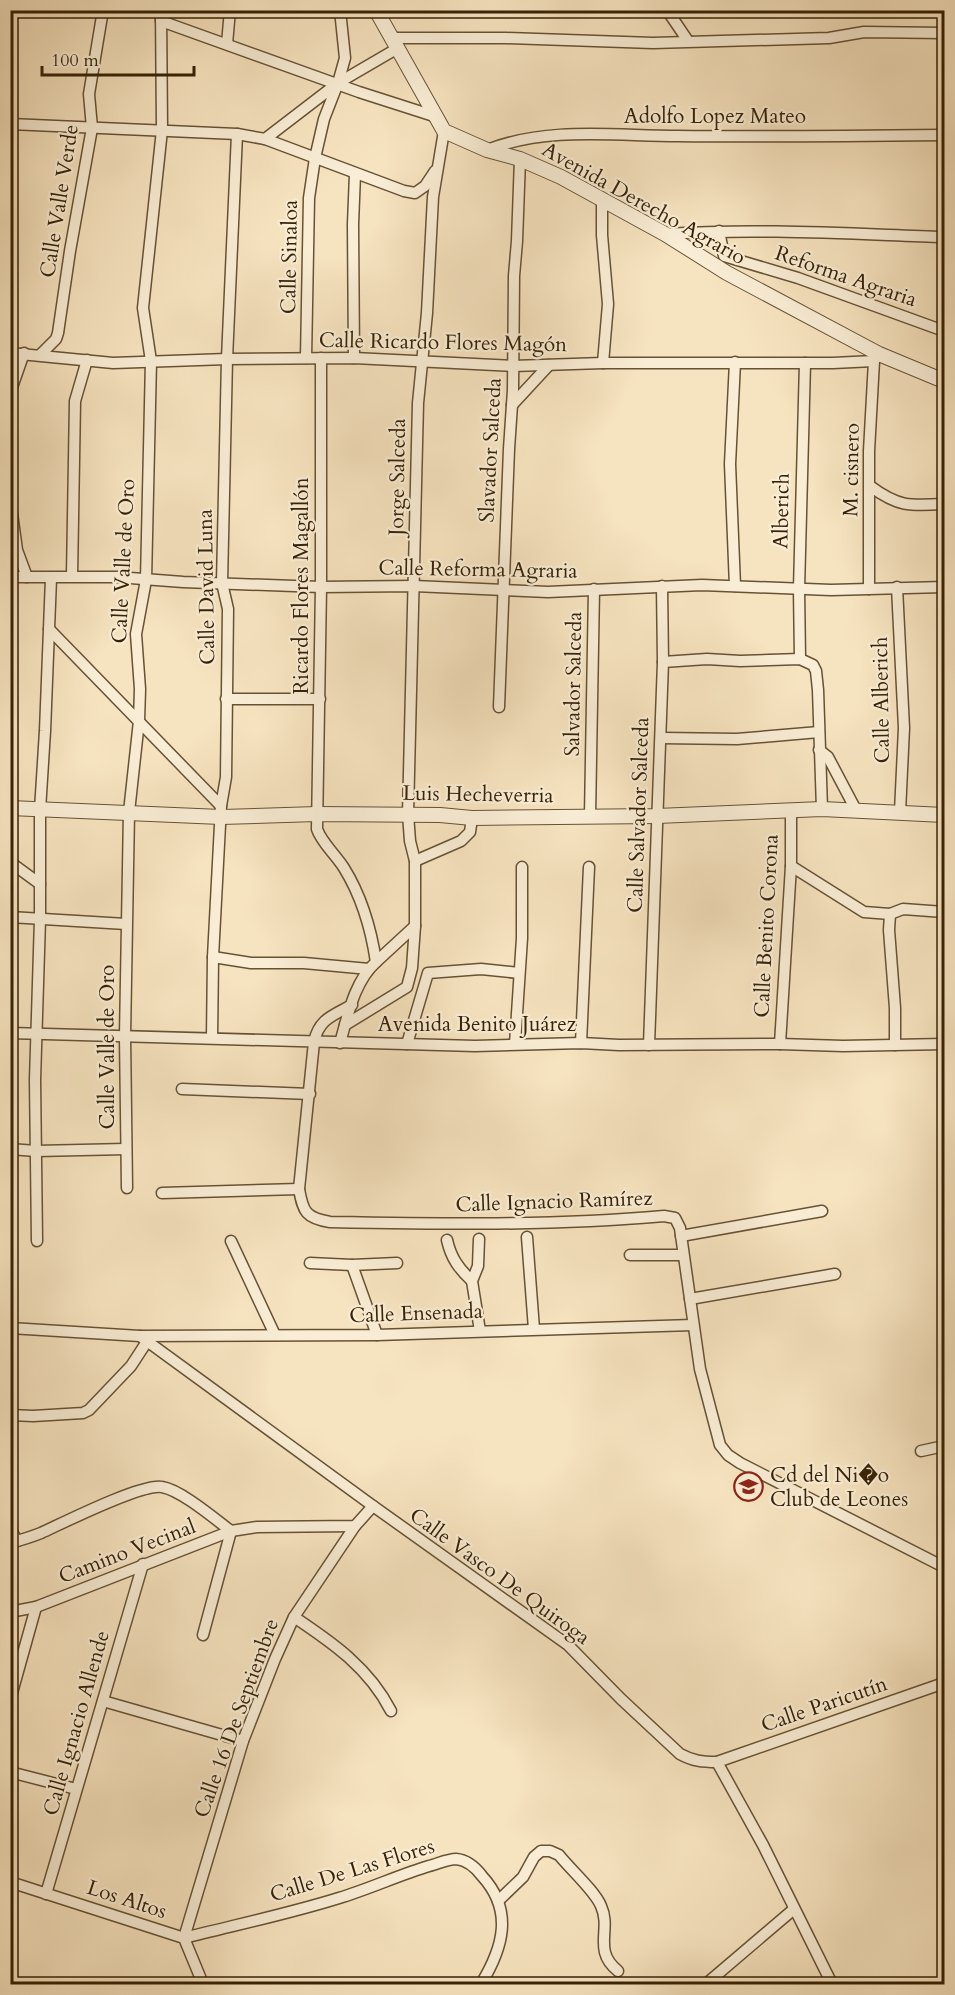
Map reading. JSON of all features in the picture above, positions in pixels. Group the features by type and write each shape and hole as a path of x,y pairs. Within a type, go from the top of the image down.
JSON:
{"street":[{"name":"Calle Valle Verde","path":"40,355 56,339 58,333 92,128 89,94 103,10"},
{"path":"227,44 230,10"},
{"name":"Calle Sinaloa","path":"306,358 309,198 324,119 345,58 340,10"},
{"path":"376,10 444,131"},
{"path":"667,10 688,41"},
{"path":"161,16 227,44 359,92 437,117"},
{"name":"Calle Valle de Oro","path":"127,1188 125,1036 129,812 139,722 140,689 136,634 146,580 152,361 143,308 162,130 161,16"},
{"path":"265,139 395,43 506,38 653,43 829,38 864,32 945,33"},
{"path":"10,124 237,134 265,139 415,194 437,168"},
{"name":"Avenida Derecho Agrario","path":"444,131 561,177 877,357 945,381"},
{"name":"Jorge Salceda","path":"407,987 412,968 415,926 415,861 410,841 408,814 418,403 427,313 433,197 444,131"},
{"name":"Calle David Luna","path":"212,1038 213,957 221,811 226,777 228,609 222,583 227,359 237,134"},
{"name":"Adolfo Lopez Mateo","path":"488,150 516,140 584,134 945,135"},
{"name":"Slavador Salceda","path":"499,707 520,159"},
{"path":"354,358 353,224 356,174"},
{"path":"602,199 602,234 608,304 603,363"},
{"path":"719,231 727,273"},
{"path":"664,234 719,231 945,237"},
{"name":"Reforma Agraria","path":"724,256 798,278 945,331"},
{"name":"Calle Ricardo Flores Magón","path":"10,353 113,363 354,358 513,366 603,363 805,363 877,357"},
{"path":"10,393 24,354"},
{"name":"M. cisnero","path":"869,589 870,486 877,357"},
{"name":"Ricardo Flores Magallón","path":"321,358 321,587 317,814 319,836 332,849 365,910 372,965"},
{"path":"72,576 75,401 87,360"},
{"path":"735,362 730,464 735,586"},
{"name":"Alberich","path":"800,659 799,589 805,363"},
{"path":"512,405 549,365"},
{"path":"870,486 886,498 902,504 915,506 945,504"},
{"path":"10,499 17,550 27,577"},
{"name":"Calle Reforma Agraria","path":"10,577 72,576 321,587 414,586 504,591 662,586 735,586 772,589 945,587"},
{"path":"37,1241 36,1034 40,919 40,810 51,578"},
{"name":"Calle Salvador Salceda","path":"649,1045 661,738 662,586"},
{"name":"Calle Alberich","path":"897,587 904,728 900,812"},
{"name":"Salvador Salceda","path":"590,816 594,589"},
{"path":"49,629 221,811"},
{"path":"663,662 707,659 740,661 800,659 813,665 818,690 822,809"},
{"path":"226,699 320,699"},
{"path":"661,738 737,739 819,732"},
{"path":"819,750 828,757 856,810"},
{"name":"Luis Hecheverria","path":"10,808 129,812 408,814 472,818 657,816 822,809 945,815"},
{"name":"Calle Benito Corona","path":"780,1044 791,866 791,810"},
{"path":"415,861 461,841 470,831 472,818"},
{"path":"10,862 40,884"},
{"path":"791,866 864,912 890,914 903,909 945,912"},
{"path":"515,1044 522,938 522,867"},
{"path":"581,1043 589,867"},
{"path":"890,914 888,930 895,1008 895,1046"},
{"path":"10,917 126,924"},
{"path":"340,1043 352,1005 372,965 415,926"},
{"path":"213,957 251,963 372,965"},
{"path":"345,1025 428,973 481,969 519,972"},
{"path":"407,1044 428,973"},
{"path":"162,1193 299,1189 317,1029 324,1022 352,1005"},
{"name":"Avenida Benito Juárez","path":"10,1033 475,1046 581,1043 843,1046 945,1044"},
{"path":"182,1089 310,1094"},
{"path":"10,1149 36,1151 126,1149"},
{"name":"Calle Ignacio Ramírez","path":"299,1189 303,1208 308,1215 316,1220 330,1222 459,1225 590,1222 664,1216 675,1218 681,1236"},
{"path":"822,1210 681,1236 700,1368 720,1445 728,1455 740,1463 945,1567"},
{"path":"528,1237 534,1329"},
{"path":"479,1239 478,1266 472,1281 480,1331"},
{"path":"447,1240 460,1270 472,1281"},
{"path":"231,1241 275,1335"},
{"path":"630,1255 683,1256"},
{"path":"310,1263 352,1265 397,1263"},
{"path":"352,1265 377,1335"},
{"path":"690,1299 835,1274"},
{"name":"Calle Ensenada","path":"10,1328 143,1340 693,1325"},
{"path":"10,1415 83,1413 89,1410 131,1366 143,1340"},
{"name":"Calle Vasco De Quiroga","path":"143,1340 568,1645 680,1754 699,1762 717,1762"},
{"path":"921,1451 945,1446"},
{"name":"Camino Vecinal","path":"14,1542 39,1534 149,1487 159,1486 183,1497 231,1531"},
{"path":"355,1526 373,1506"},
{"name":"Camino Vecinal","path":"10,1612 36,1607 231,1531 258,1527 355,1526"},
{"name":"Calle 16 De Septiembre","path":"184,1938 243,1741 275,1659 294,1617 355,1526"},
{"path":"10,1528 14,1542"},
{"path":"203,1635 231,1531"},
{"name":"Calle Ignacio Allende","path":"46,1894 143,1564"},
{"path":"10,1700 36,1607"},
{"path":"294,1617 350,1658 370,1678 383,1695 391,1711"},
{"name":"Calle Paricutín","path":"717,1762 945,1683"},
{"path":"103,1701 243,1741"},
{"path":"717,1762 763,1845 831,1984"},
{"path":"10,1772 76,1790"},
{"path":"498,1901 523,1876 534,1857 541,1851 550,1851 559,1856 602,1908 604,1955 609,1964 618,1971"},
{"name":"Calle De Las Flores","path":"184,1938 338,1898 416,1870 456,1859 470,1864 481,1874 492,1887 498,1901 502,1938 495,1962 481,1984"},
{"name":"Los Altos","path":"10,1882 184,1938 203,1984"},
{"path":"706,1984 794,1910"}],"place":[{"name":"Cd del Ni�o Club de Leones","path":"749,1487"}]}
